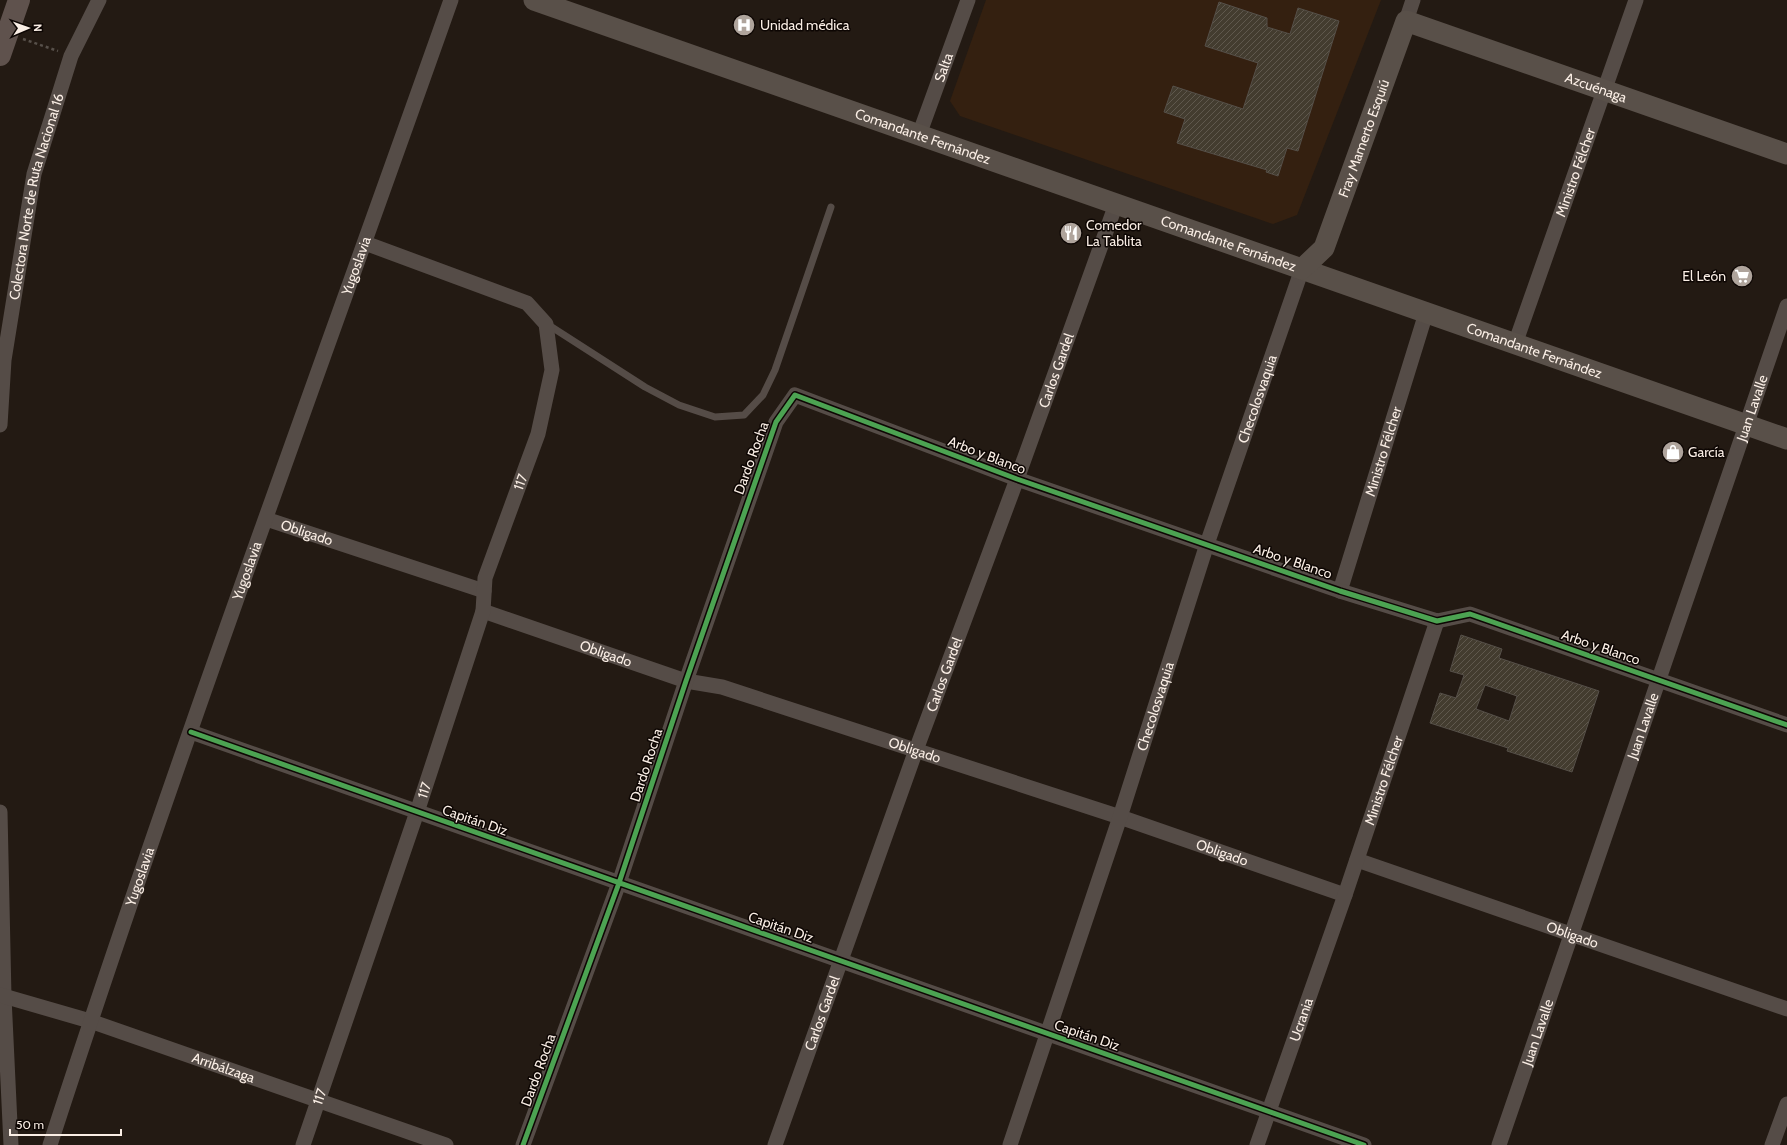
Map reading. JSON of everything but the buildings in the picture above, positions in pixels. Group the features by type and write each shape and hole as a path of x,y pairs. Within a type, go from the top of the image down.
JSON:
{"highway":[{"path":"0,55 19,0"}],"main road":[{"name":"Comandante Fernández","path":"534,0 1787,439"},
{"name":"Azcuénaga","path":"1406,21 1787,154"},
{"name":"Fray Mamerto Esquiú","path":"1302,269 1324,248 1406,21"}],"street":[{"name":"Colectora Norte de Ruta Nacional 16","path":"0,425 4,360 34,174 72,56 99,0"},
{"name":"Yugoslavia","path":"50,1145 90,1021 191,732 451,0"},
{"name":"Salta","path":"919,135 968,0"},
{"name":"Fray Mamerto Esquiú","path":"1406,21 1413,0"},
{"name":"Ministro Félcher","path":"1515,344 1636,0"},
{"name":"Carlos Gardel","path":"775,1145 916,750 1017,479 1116,204"},
{"path":"365,243 527,303 546,324"},
{"name":"Checolosvaquia","path":"1010,1145 1120,817 1206,544 1302,269"},
{"name":"Juan Lavalle","path":"1499,1145 1660,681 1787,306"},
{"name":"Ministro Félcher","path":"1340,591 1426,313"},
{"name":"117","path":"303,1145 417,812 483,611 485,578 538,434 552,370 546,324"},
{"name":"Arbo y Blanco","path":"795,395 1017,479 1340,591 1437,621 1470,614 1787,725"},
{"name":"Dardo Rocha","path":"523,1145 619,883 686,681 776,422 795,395"},
{"name":"Obligado","path":"266,519 484,591"},
{"name":"Obligado","path":"483,611 686,681 722,687 1120,817 1345,895"},
{"name":"Ministro Félcher","path":"1345,895 1437,621"},
{"name":"Capitán Diz","path":"191,732 1364,1145"},
{"path":"0,812 2,996 11,1145"},
{"name":"Obligado","path":"1357,860 1787,1009"},
{"name":"Ucrania","path":"1257,1145 1345,895"},
{"name":"Arribálzaga","path":"2,996 90,1021 446,1145"},
{"path":"1772,1145 1787,1104"}],"lane":[{"path":"546,324 645,387 678,405 715,417 744,415 763,395 775,370 831,207"}],"path":[{"path":"7,33 72,56"}],"shaded area":[{"path":"986,0 1381,0 1297,215 1273,224 960,116 950,101"}],"cycle path":[{"path":"523,1145 619,883 686,681 776,422 795,395 1017,479 1340,591 1437,621 1470,614 1787,725"},
{"path":"191,732 1364,1145"}],"place":[{"name":"Unidad médica","path":"744,25"},
{"name":"Comedor La Tablita","path":"1071,233"},
{"name":"El León","path":"1742,276"},
{"name":"García","path":"1673,452"}]}
